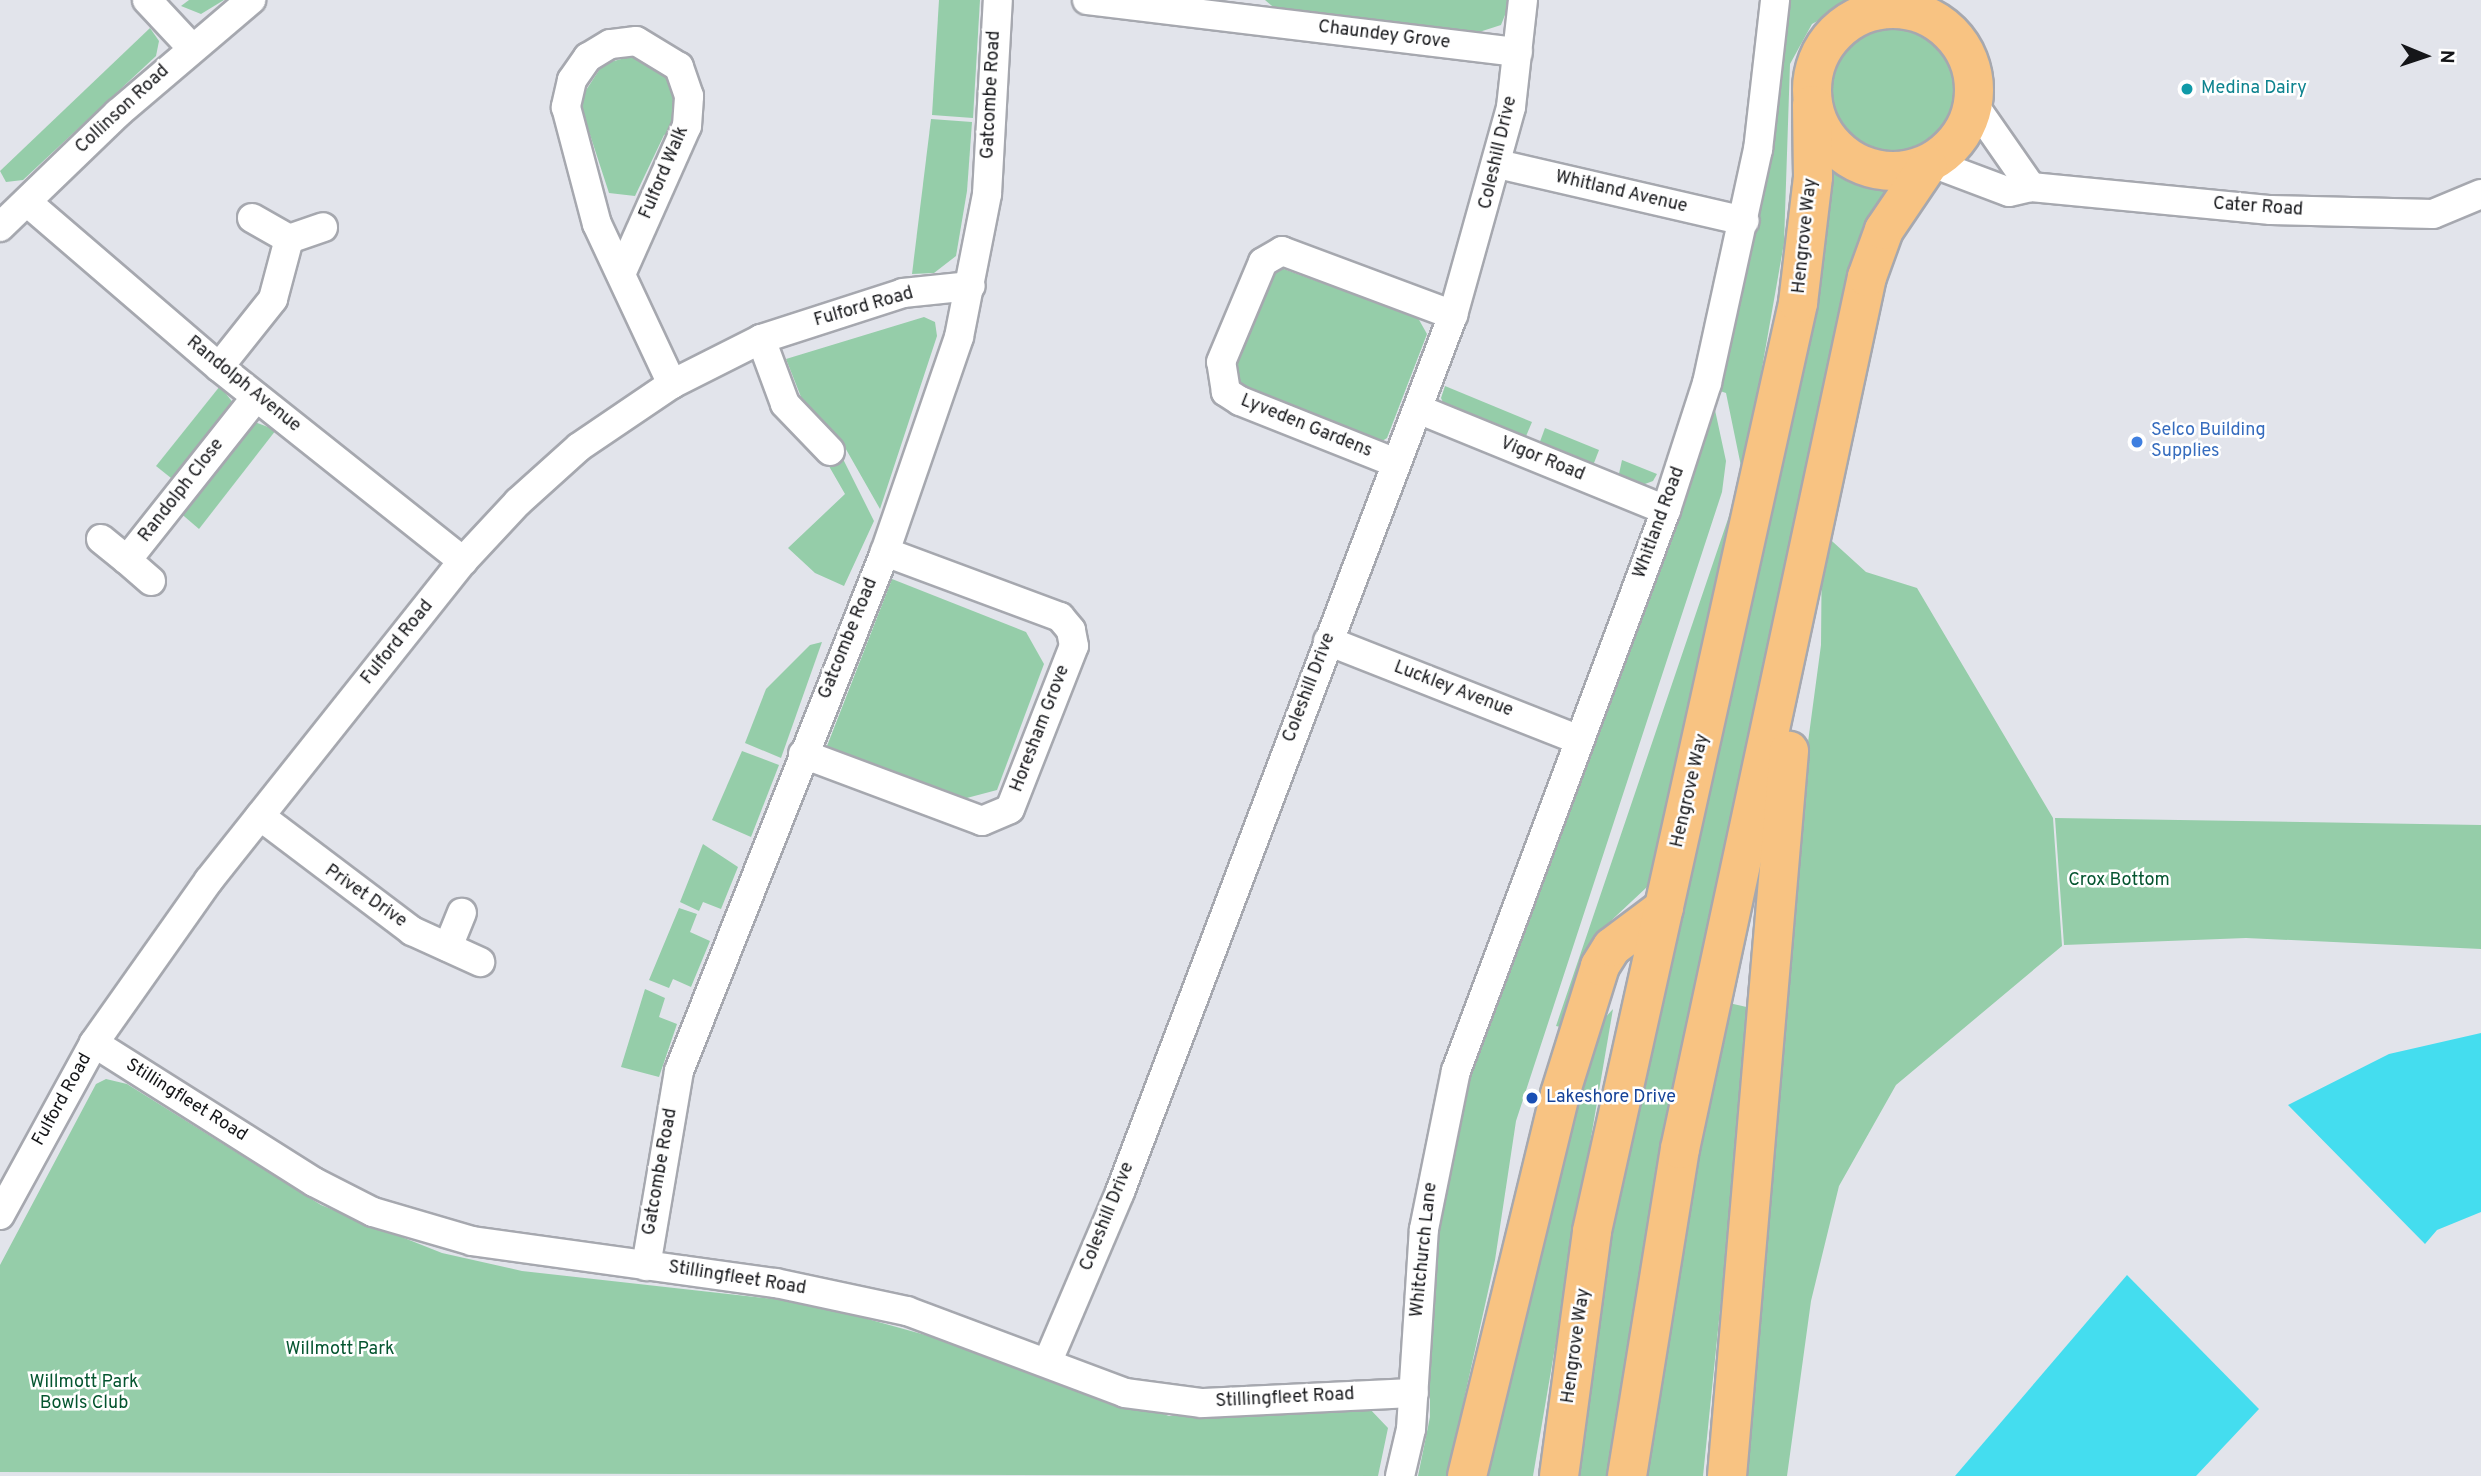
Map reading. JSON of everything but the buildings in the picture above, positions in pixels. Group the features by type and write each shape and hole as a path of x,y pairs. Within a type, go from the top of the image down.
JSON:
{"highway":[{"path":"1628,1476 1680,1149 1803,595 1867,277 1884,229 1930,164 1951,148 1974,105 1967,55 1939,12 1909,11 1877,5 1829,38 1815,65 1812,105 1837,150 1859,165 1885,172 1930,164"},
{"name":"Hengrove Way","path":"1559,1476 1592,1231 1798,303 1813,177 1812,105"},
{"path":"1727,1476 1803,595"},
{"path":"1467,1476 1560,1094 1600,966 1612,947 1664,908"}],"street":[{"path":"147,0 191,47"},
{"name":"Collinson Road","path":"9,214 191,47 251,0"},
{"name":"Gatcombe Road","path":"646,1266 679,1072 885,552 971,286 987,194 998,0"},
{"name":"Chaundey Grove","path":"1087,0 1252,10 1518,52"},
{"name":"Coleshill Drive","path":"1048,1361 1120,1192 1453,316 1498,164 1518,52 1523,0"},
{"name":"Whitland Road","path":"1469,1026 1666,510 1707,383 1745,221 1774,0"},
{"name":"Fulford Walk","path":"621,274 687,126 689,96 679,67 636,41 610,44 588,57 572,80 566,107 597,223 671,384"},
{"path":"1974,105 1996,145 2031,187"},
{"name":"Whitland Avenue","path":"1498,164 1745,221"},
{"name":"Cater Road","path":"1930,164 2009,192 2031,187 2386,215 2432,214 2481,194"},
{"name":"Randolph Avenue","path":"9,214 219,367 463,561"},
{"path":"251,218 289,239 323,227"},
{"path":"219,367 273,299 289,239"},
{"name":"Lyveden Gardens","path":"1396,463 1240,401 1226,392 1222,362 1263,262 1282,251 1453,316"},
{"name":"Fulford Road","path":"0,1215 94,1043 260,816 463,561 579,447 671,384 761,339 904,293 971,286"},
{"path":"761,339 785,404 830,451"},
{"name":"Randolph Close","path":"151,581 127,560 256,397"},
{"name":"Vigor Road","path":"1418,409 1666,510"},
{"path":"101,539 127,560"},
{"name":"Horesham Grove","path":"803,754 982,821 1010,809 1074,646 1071,630 1060,617 885,552"},
{"name":"Luckley Avenue","path":"1328,641 1577,739"},
{"name":"Privet Drive","path":"260,816 336,878 448,947 480,962"},
{"path":"448,947 462,913"},
{"name":"Whitchurch Lane","path":"1400,1476 1414,1392 1424,1229 1469,1026"},
{"name":"Stillingfleet Road","path":"94,1043 373,1212 472,1241 776,1283 907,1311 1048,1361 1125,1393 1202,1403 1414,1392"}],"green space":[{"path":"189,0 224,0 201,14 181,6"},
{"path":"939,0 980,0 973,118 932,115"},
{"path":"1265,0 1511,0 1501,25 1473,34 1279,12"},
{"path":"1784,0 1856,0 1812,24 1790,64 1784,243 1743,476 1726,393 1714,389"},
{"path":"1893,24 1918,29 1940,43 1954,65 1959,90 1954,115 1940,137 1918,151 1893,156 1868,151 1846,137 1832,115 1827,90 1832,65 1846,43 1868,29"},
{"path":"150,28 159,41 156,56 23,180 6,182 0,171"},
{"path":"636,55 661,63 680,93 676,130 664,135 635,196 609,193 579,101 603,64"},
{"path":"931,119 972,122 967,191 956,256 934,273 912,274"},
{"path":"1828,163 1904,189 1807,508 1646,1231 1613,1476 1574,1476 1622,1160"},
{"path":"1281,268 1418,318 1427,334 1387,438 1376,445 1241,397 1232,362 1270,271"},
{"path":"924,317 935,322 937,336 880,509 843,444 801,397 786,359"},
{"path":"220,386 234,404 176,482 156,466"},
{"path":"1445,386 1532,422 1524,441 1446,409 1441,398"},
{"path":"1708,409 1715,410 1726,461 1722,492 1516,1121 1495,1260 1447,1476 1418,1476 1430,1417 1430,1261 1463,1071"},
{"path":"252,421 276,430 199,529 178,511"},
{"path":"1545,428 1599,450 1594,463 1586,470 1538,447"},
{"path":"839,451 874,521 844,586 815,573 788,548 845,494 826,461"},
{"path":"1622,460 1657,474 1653,481 1634,488 1617,483"},
{"path":"1730,513 1736,514 1647,887 1600,931 1565,1028 1556,1026"},
{"path":"1822,532 1866,572 1917,588 2053,818 2062,946 1896,1085 1839,1186 1811,1301 1787,1476 1739,1476 1800,802 1821,645"},
{"path":"892,579 1026,632 1044,664 997,790 963,799 827,746"},
{"path":"822,642 781,758 745,743 766,689 810,645"},
{"path":"742,751 779,765 751,837 712,820"},
{"name":"Crox Bottom","path":"2055,818 2481,825 2481,949 2246,938 2064,945"},
{"path":"703,844 738,867 721,909 703,902 699,911 680,902"},
{"path":"679,908 697,914 690,932 710,941 691,987 673,979 669,988 649,980"},
{"path":"645,989 665,998 659,1017 677,1024 659,1077 621,1067"},
{"path":"1729,1003 1751,1008 1703,1476 1646,1476 1676,1258"},
{"path":"1613,1009 1533,1476 1482,1476 1593,1031"},
{"name":"Willmott Park","path":"106,1079 127,1084 321,1205 442,1253 522,1271 810,1303 1001,1356 1169,1416 1368,1407 1388,1428 1378,1476 0,1472 0,1265 96,1084"}],"water":[{"path":"2481,1033 2481,1212 2437,1230 2425,1244 2288,1105 2389,1054"},
{"path":"2127,1275 2259,1409 2196,1476 1955,1476"}],"place":[{"name":"Medina Dairy","path":"2187,89"},
{"name":"Selco Building Supplies","path":"2137,442"},
{"name":"Lakeshore Drive","path":"1532,1098"}],"park label":[{"name":"Willmott Park Bowls Club","path":"84,1394"}]}
